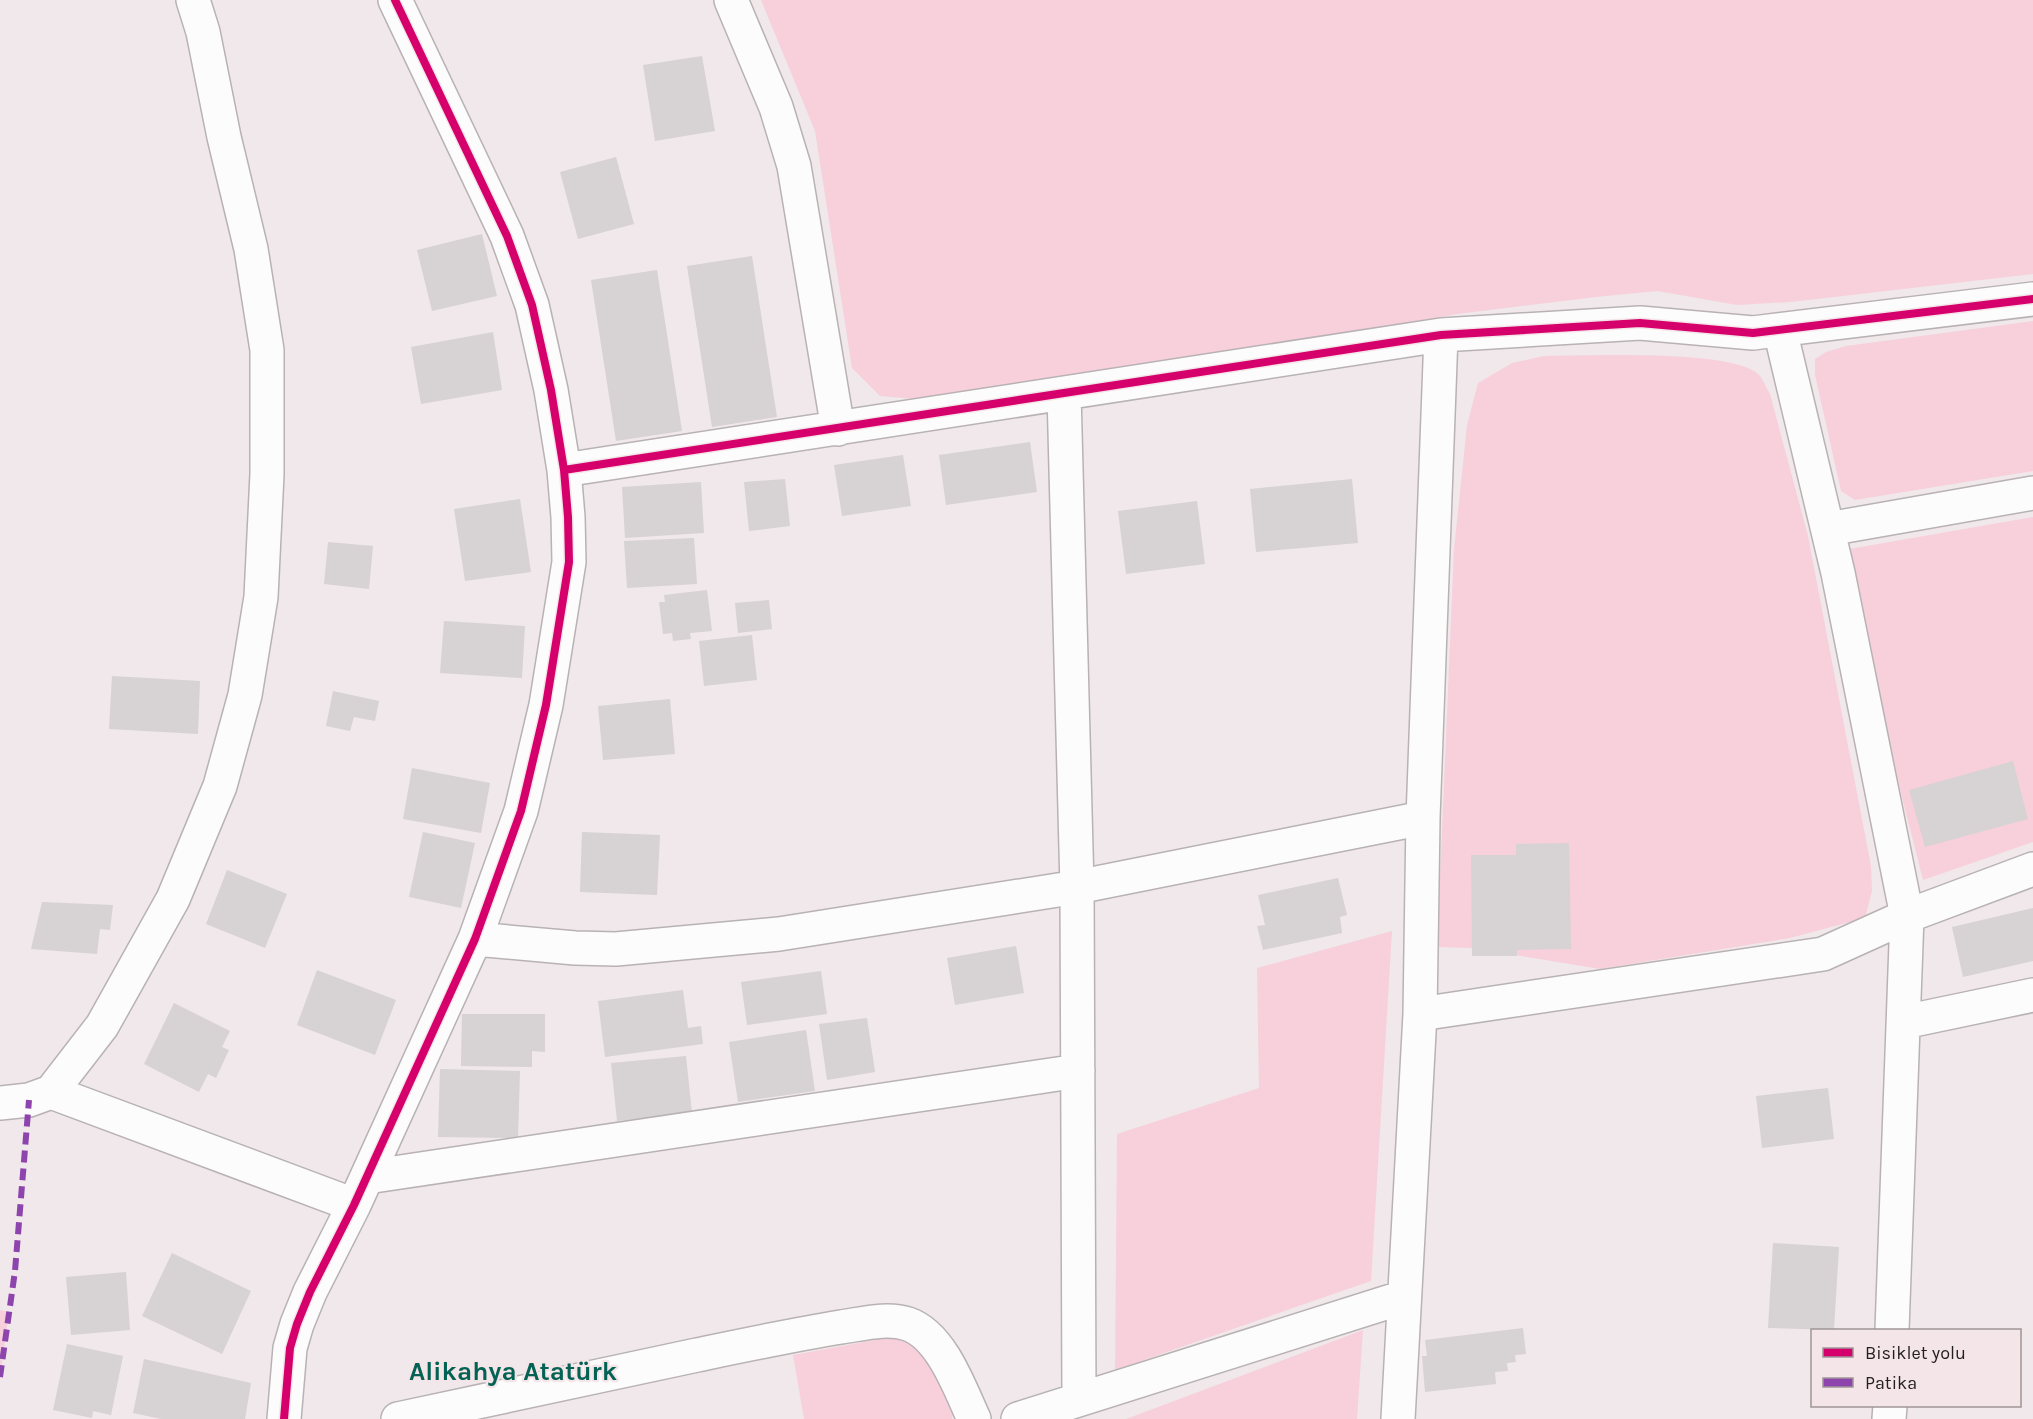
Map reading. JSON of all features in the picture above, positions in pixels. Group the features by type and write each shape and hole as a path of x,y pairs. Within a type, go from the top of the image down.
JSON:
{"street":[{"path":"0,1102 29,1100 51,1092 102,1026 173,899 220,786 245,695 261,597 267,474 267,350 251,249 224,137 203,32 193,0"},
{"path":"284,1419 290,1348 297,1324 475,939 521,811 546,705 569,562 564,470 551,390 532,305 520,269 487,191 395,0"},
{"path":"731,0 776,107 794,166 838,429"},
{"path":"564,470 1441,335 1640,323 1753,333 2033,299"},
{"path":"1780,330 1828,529 1907,916 1892,1329"},
{"path":"1398,1419 1420,1014 1423,818 1441,335"},
{"path":"1064,393 1077,887 1079,1399"},
{"path":"1828,529 2033,494"},
{"path":"475,939 575,948 616,949 779,934 1077,887 1423,818"},
{"path":"1420,1014 1823,954 1907,916 2033,869"},
{"path":"1904,1022 2033,995"},
{"path":"51,1092 360,1191 1078,1071"},
{"path":"1018,1419 1404,1297"},
{"path":"398,1419 785,1336 880,1321 910,1324 922,1331 933,1342 953,1373 974,1419"}],"shaded area":[{"path":"761,0 2033,0 2033,274 1791,302 1737,305 1657,291 1596,297 1457,314 1173,363 915,399 880,396 852,368 815,131"},
{"path":"2033,321 2033,471 1855,500 1841,491 1815,375 1815,359 1826,352 1846,346"},
{"path":"1544,356 1689,357 1742,366 1758,374 1763,381 1770,394 1808,536 1871,866 1872,891 1865,918 1790,938 1600,969 1472,948 1437,947 1454,549 1467,425 1478,383 1512,363"},
{"path":"2033,517 2033,842 1923,880 1893,762 1849,549"},
{"path":"1392,931 1371,1281 1115,1370 1117,1134 1259,1088 1257,968"},
{"path":"0,1310 9,1312 0,1377"},
{"path":"1363,1330 1357,1419 1126,1419"},
{"path":"886,1338 905,1340 920,1349 956,1400 952,1419 804,1419 793,1355"}],"building":[{"path":"702,56 715,131 655,141 643,65"},
{"path":"616,157 634,224 578,239 560,172"},
{"path":"482,234 497,296 432,311 417,250"},
{"path":"752,256 777,417 712,427 687,266"},
{"path":"657,270 682,431 616,441 591,280"},
{"path":"493,332 502,390 421,404 411,347"},
{"path":"1030,442 1037,492 946,505 939,455"},
{"path":"903,455 911,506 842,516 834,465"},
{"path":"785,479 790,526 749,531 744,482"},
{"path":"1352,479 1358,543 1256,552 1250,489"},
{"path":"701,482 704,533 625,538 622,487"},
{"path":"520,499 531,572 465,581 454,509"},
{"path":"1197,501 1205,564 1126,574 1118,511"},
{"path":"694,538 697,584 627,588 624,541"},
{"path":"328,542 373,546 369,589 324,584"},
{"path":"707,590 712,631 690,633 691,639 673,641 672,633 663,634 659,602 665,602 664,595"},
{"path":"769,600 772,629 738,633 735,603"},
{"path":"444,621 525,626 522,678 440,673"},
{"path":"752,635 757,680 704,686 699,641"},
{"path":"112,676 200,681 198,734 109,729"},
{"path":"333,691 379,701 375,721 354,717 350,731 326,726"},
{"path":"670,699 675,754 603,760 598,706"},
{"path":"2013,761 2028,819 1925,847 1909,790"},
{"path":"412,768 490,783 481,833 403,819"},
{"path":"423,832 475,843 461,908 409,897"},
{"path":"582,832 660,835 657,895 580,892"},
{"path":"1569,843 1571,949 1517,950 1517,956 1472,956 1471,855 1516,855 1516,844"},
{"path":"227,870 287,894 265,948 206,924"},
{"path":"1338,878 1347,915 1340,917 1342,933 1263,950 1257,926 1265,925 1258,895"},
{"path":"42,902 113,905 110,930 100,929 97,954 31,949"},
{"path":"2033,908 2033,961 1963,977 1952,927"},
{"path":"1016,946 1024,993 955,1005 947,958"},
{"path":"317,970 396,1000 375,1055 297,1025"},
{"path":"821,971 827,1014 747,1025 741,982"},
{"path":"683,990 688,1028 701,1026 703,1044 605,1057 598,1001"},
{"path":"174,1003 230,1031 222,1047 229,1050 216,1078 208,1074 199,1092 144,1064"},
{"path":"462,1014 545,1014 545,1052 532,1051 532,1067 461,1066"},
{"path":"867,1018 875,1072 827,1080 819,1024"},
{"path":"806,1030 815,1091 738,1102 729,1042"},
{"path":"686,1056 692,1113 617,1121 611,1063"},
{"path":"440,1069 520,1071 518,1138 438,1137"},
{"path":"1828,1088 1834,1139 1762,1148 1756,1096"},
{"path":"1773,1243 1839,1247 1834,1329 1768,1328"},
{"path":"172,1253 251,1291 222,1354 142,1316"},
{"path":"126,1272 130,1330 71,1335 66,1277"},
{"path":"1523,1328 1526,1354 1515,1355 1516,1362 1507,1363 1508,1371 1495,1372 1496,1384 1425,1392 1422,1356 1427,1356 1425,1340"},
{"path":"67,1344 123,1356 111,1415 93,1411 92,1418 53,1410"},
{"path":"144,1359 251,1383 245,1419 161,1419 133,1413"}],"marked path":[{"path":"0,1377 15,1271 29,1100"}],"cycle path":[{"path":"284,1419 290,1348 297,1324 475,939 521,811 546,705 569,562 564,470 551,390 532,305 507,236 395,0"},
{"path":"564,470 1441,335 1640,323 1753,333 2033,299"}],"district":[{"name":"Alikahya Atatürk","path":"513,1371"}]}
